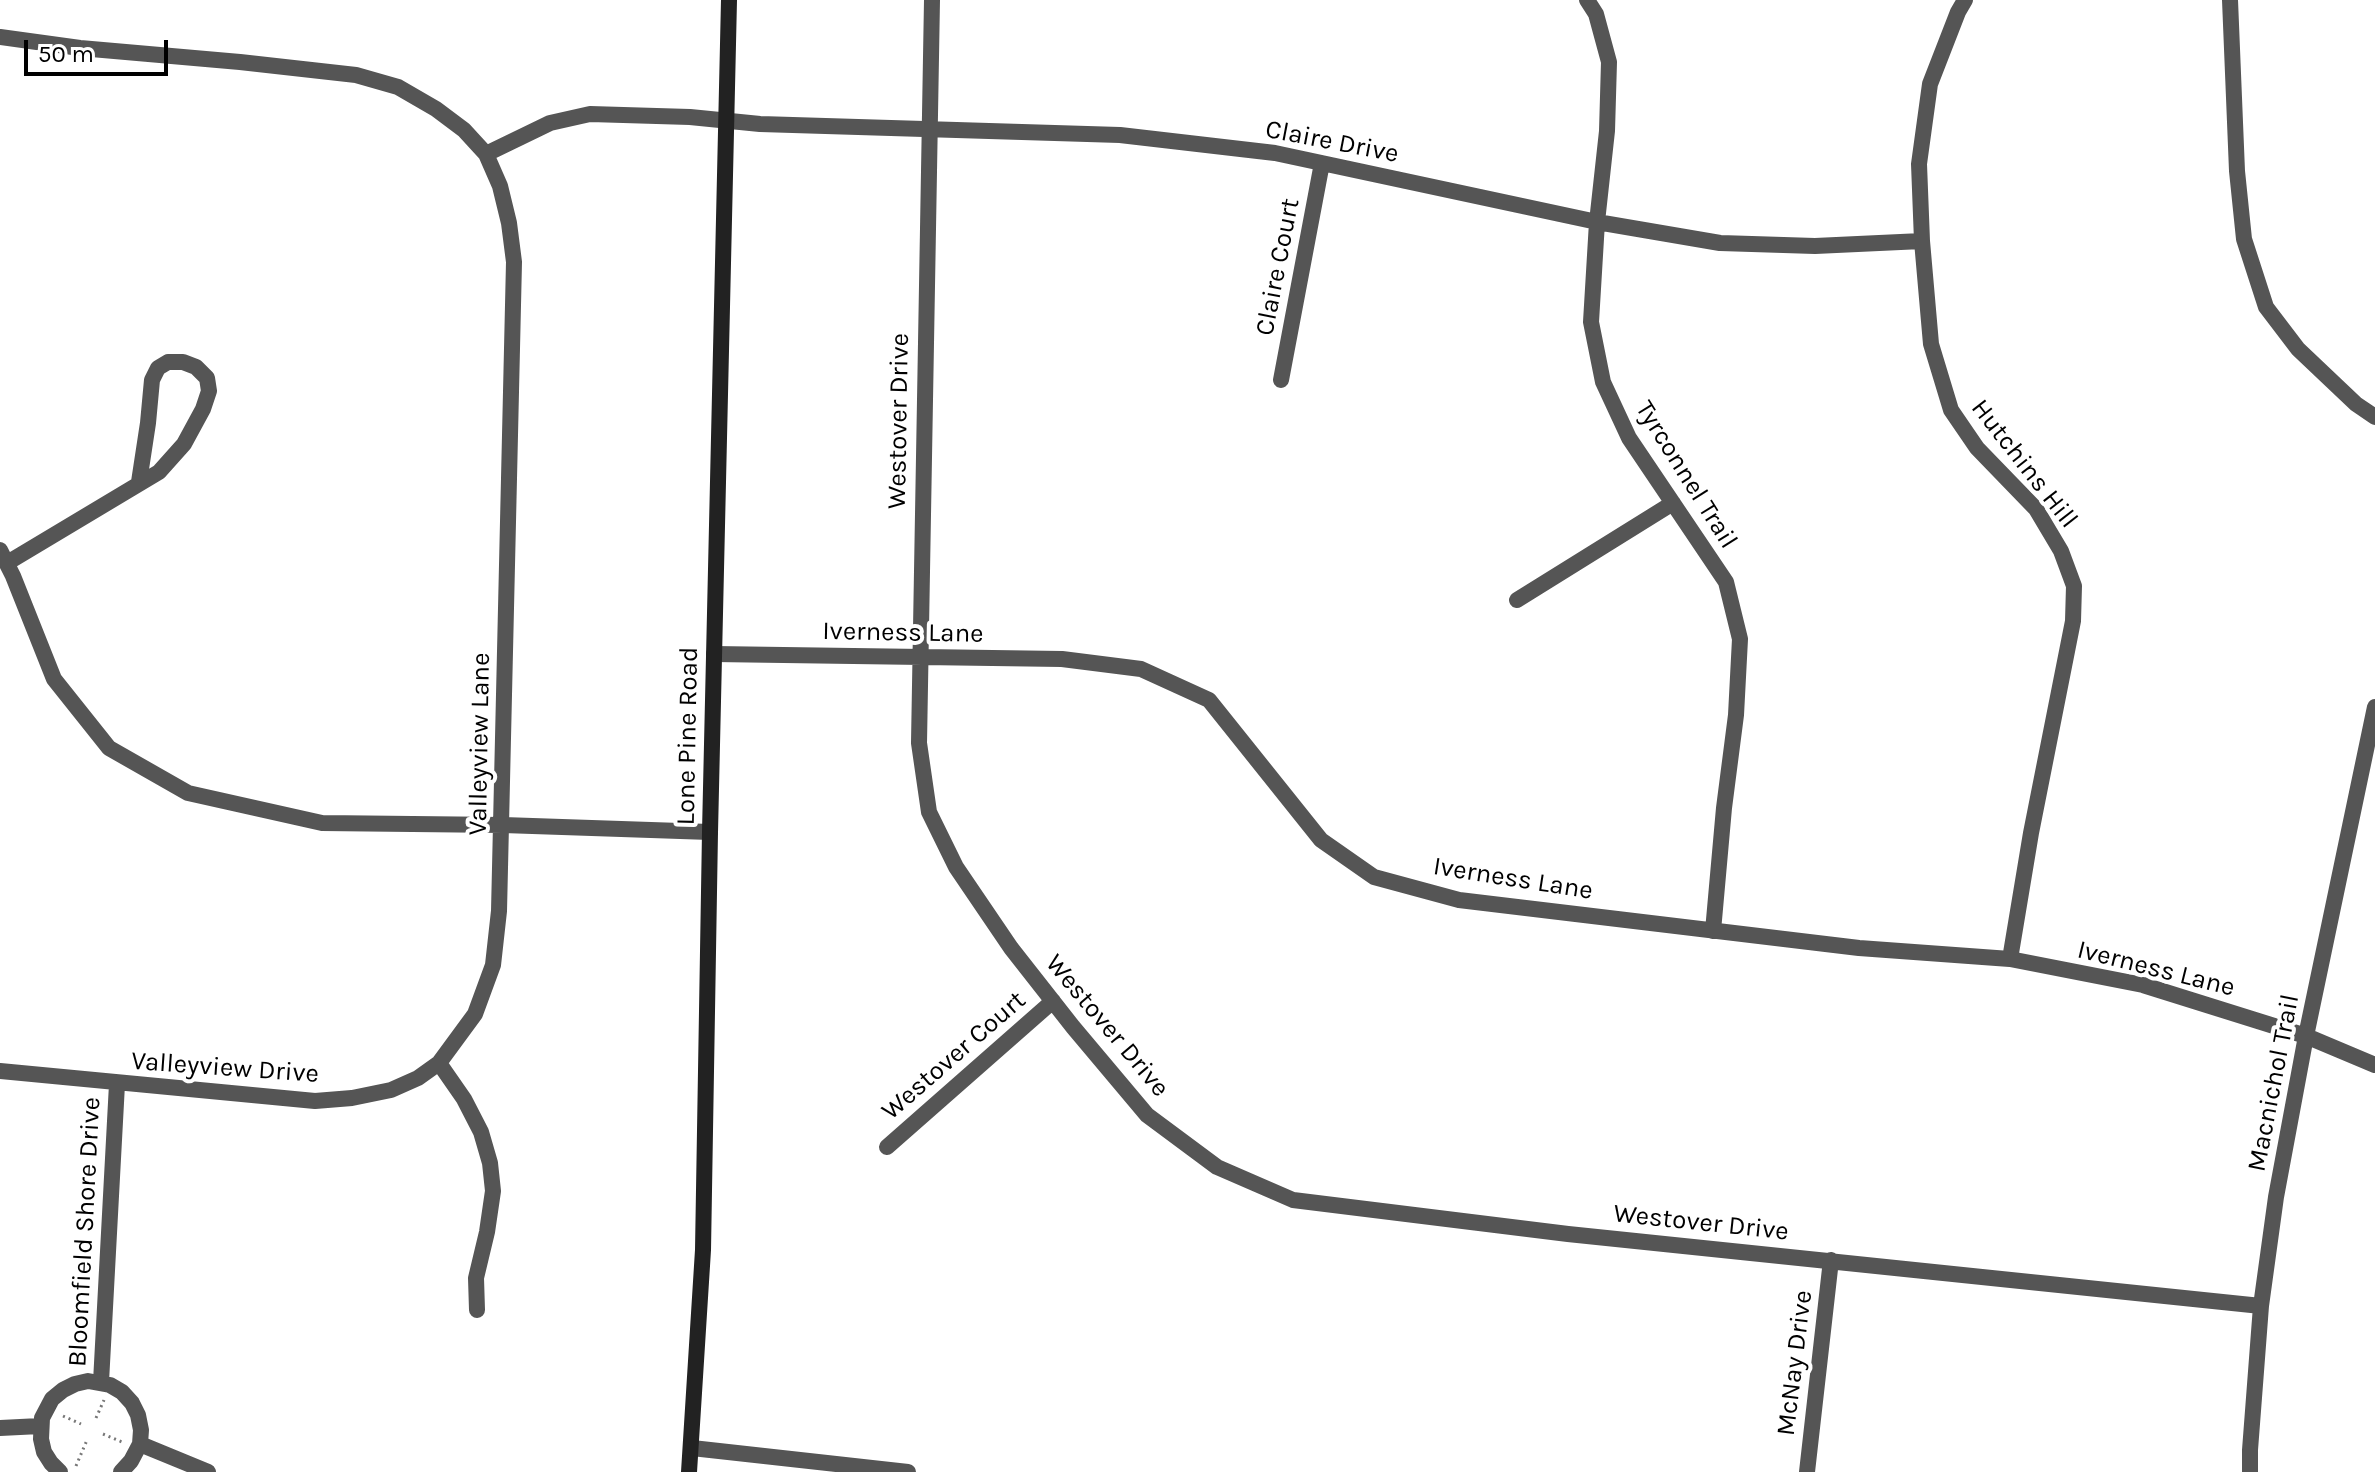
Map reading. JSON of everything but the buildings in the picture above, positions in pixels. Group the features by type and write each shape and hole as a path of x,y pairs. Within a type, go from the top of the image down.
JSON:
{"street":[{"name":"Lone Pine Road","path":"689,1472 703,1250 729,0"},
{"name":"Westover Drive","path":"932,0 919,743 929,812 956,867 1011,948 1147,1115 1217,1167 1293,1200 1568,1234 2261,1306"},
{"name":"Tyrconnel Trail","path":"1587,0 1596,14 1609,62 1607,131 1591,322 1603,382 1629,438 1726,582 1740,639 1736,715 1713,931"},
{"name":"Hutchins Hill","path":"1965,0 1930,84 1919,164 1931,344 1951,410 1977,448 2036,509 2061,551 2074,586 2073,621 2031,833 2010,959"},
{"path":"2230,0 2237,171 2244,239 2266,307 2298,349 2356,404 2375,417"},
{"path":"0,37 80,48 356,75 398,87 436,109 464,130 486,154"},
{"name":"Claire Drive","path":"486,154 550,123 590,114 930,130 1120,135 1275,153 1597,222 1720,243 1815,246 1922,241"},
{"name":"Valleyview Lane","path":"439,1063 475,1014 493,965 499,911 514,262 500,186 486,154"},
{"name":"Claire Court","path":"1281,380 1322,163"},
{"path":"139,482 152,380 158,368 168,362 183,362 196,367 207,378 209,391 203,409 184,444 159,472 3,556 54,679 109,748 188,793 322,823 710,832"},
{"path":"1517,600 1673,503"},
{"name":"Iverness Lane","path":"714,654 1062,659 1141,669 1209,700 1321,840 1374,877 1459,900 1859,948 2010,959 2143,985 2306,1036 2375,1065"},
{"name":"Macnichol Trail","path":"2250,1472 2261,1306 2276,1197 2306,1036 2375,707"},
{"name":"Westover Court","path":"887,1147 1053,1001"},
{"path":"439,1063 470,1110 481,1132 490,1163 493,1191 476,1278 477,1310"},
{"name":"Valleyview Drive","path":"0,1071 315,1101 391,1090 418,1078 439,1063"},
{"name":"Bloomfield Shore Drive","path":"101,1382 117,1084"},
{"name":"McNay Drive","path":"1807,1472 1831,1260"},
{"path":"60,1472 44,1452 40,1426 52,1399 63,1390 88,1381 101,1382 122,1392 138,1415 140,1444 121,1472"},
{"path":"0,1428 40,1426"},
{"path":"140,1444 208,1472"},
{"path":"692,1448 908,1472"}],"path":[{"path":"74,1472 87,1440"}]}
